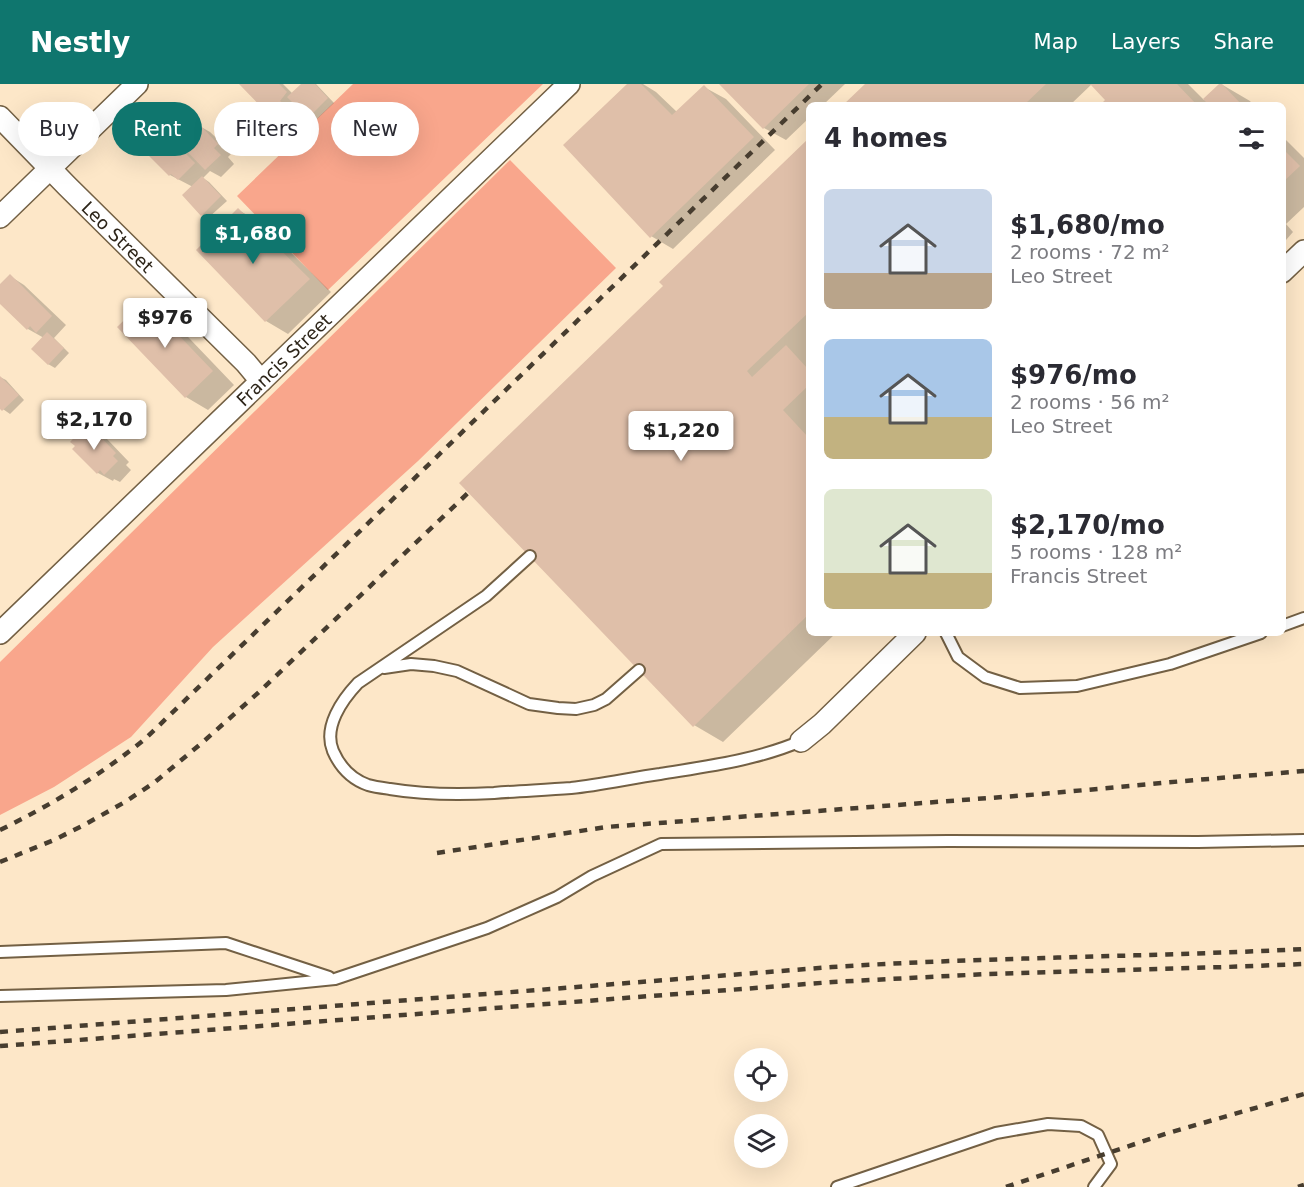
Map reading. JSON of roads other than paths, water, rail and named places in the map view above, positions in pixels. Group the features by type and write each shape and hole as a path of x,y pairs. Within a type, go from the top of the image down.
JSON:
{"street":[{"path":"0,216 136,84"},
{"name":"Francis Street","path":"0,633 569,84"},
{"name":"Leo Street","path":"0,117 246,363 261,381"},
{"path":"801,741 822,724 912,636"}],"lane":[{"path":"530,556 486,596 358,683 348,694 331,727 332,747 338,762 351,776 368,785 412,793 454,795 573,788 750,757 801,741"},
{"path":"1286,625 1304,618"},
{"path":"948,636 958,657 985,677 1020,688 1077,686 1170,664 1252,636"},
{"path":"381,668 411,664 434,666 457,671 529,704 576,709 594,705 606,699 639,670"},
{"path":"0,996 226,990 335,979 487,928 557,897 592,876 661,844 1304,840"},
{"path":"0,952 226,943 335,979"},
{"path":"837,1187 996,1133 1048,1124 1081,1126 1098,1135 1111,1164 1094,1187"}],"railway":[{"path":"0,830 75,789 145,739 822,84"},
{"path":"0,862 84,825 155,782 259,692 468,493"},
{"path":"437,853 606,827 1042,794 1304,771"},
{"path":"0,1032 832,967 1304,949"},
{"path":"0,1046 833,982 987,974 1304,964"},
{"path":"1006,1187 1168,1133 1304,1094"},
{"path":"1298,1187 1304,1185"}]}
